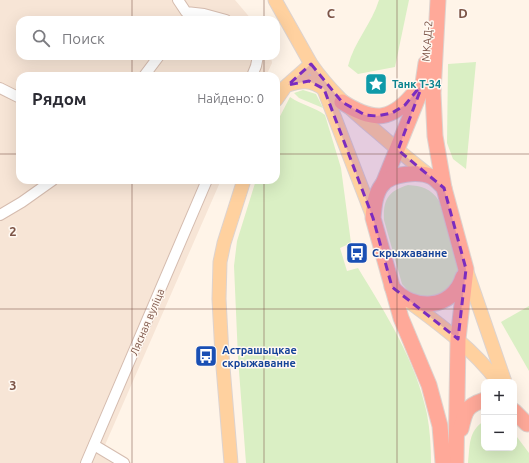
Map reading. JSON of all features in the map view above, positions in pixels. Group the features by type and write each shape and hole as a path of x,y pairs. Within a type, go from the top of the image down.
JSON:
{"highway":[{"name":"МКАД-2","path":"383,184 398,150 423,82 427,50 430,0"},
{"path":"438,0 433,93 435,136 444,188 466,269 458,339 449,460"},
{"path":"342,102 365,115 377,116 392,113 405,105 423,82"},
{"path":"444,188 431,177 418,174 406,174 396,177 383,184 374,205 373,218 402,318 429,385 449,460"},
{"path":"392,287 397,294 403,298 418,304 435,304 450,297 461,284 466,269"},
{"path":"449,460 460,434 466,411 472,404 481,401"},
{"path":"517,414 528,425"}],"main road":[{"path":"275,0 324,89 373,218"},
{"path":"280,93 288,85 314,69"},
{"path":"314,69 342,102 431,177"},
{"path":"288,85 302,81 309,81 324,89"},
{"path":"231,463 222,355 219,299 220,262 224,243 243,184"},
{"path":"466,269 504,379"},
{"path":"403,298 458,339 486,367 496,379"},
{"path":"517,408 528,425"}],"street":[{"path":"178,0 184,16"},
{"path":"147,72 156,60"},
{"path":"254,72 257,60"},
{"path":"0,88 16,96"},
{"path":"0,215 47,184"},
{"name":"Лясная вуліца","path":"86,463 205,184"},
{"path":"94,445 124,463"}],"highlighted area":[{"path":"311,64 342,102 365,115 377,116 392,113 405,105 423,83 398,150 444,188 466,269 458,339 392,287 373,218 324,89 309,81 288,85"}],"shaded area":[{"path":"0,0 235,0 249,16 16,16 16,60 272,60 272,63 268,72 16,72 16,184 219,184 105,445 132,463 0,463"}],"green space":[{"path":"379,0 409,0 395,67 358,74 348,66 354,49 372,17"},
{"path":"476,62 466,169 453,159 447,143 448,64"},
{"path":"303,90 316,94 323,108 299,98 294,93"},
{"path":"290,97 325,115 341,168 351,243 340,248 347,271 358,268 399,338 416,375 427,414 431,463 246,463 238,358 234,266 237,241 255,184 280,184 280,116"},
{"path":"408,185 429,190 439,201 458,267 455,282 437,298 413,296 402,284 384,220 385,207 388,197 391,193 401,187"},
{"path":"529,306 529,371 501,322"},
{"path":"481,423 481,451 517,451 517,437 529,453 529,463 468,463 472,434"}],"place":[{"name":"Танк Т-34","path":"376,84"},
{"name":"Скрыжаванне","path":"357,253"},
{"name":"Астрашыцкае скрыжаванне","path":"206,356"}]}
